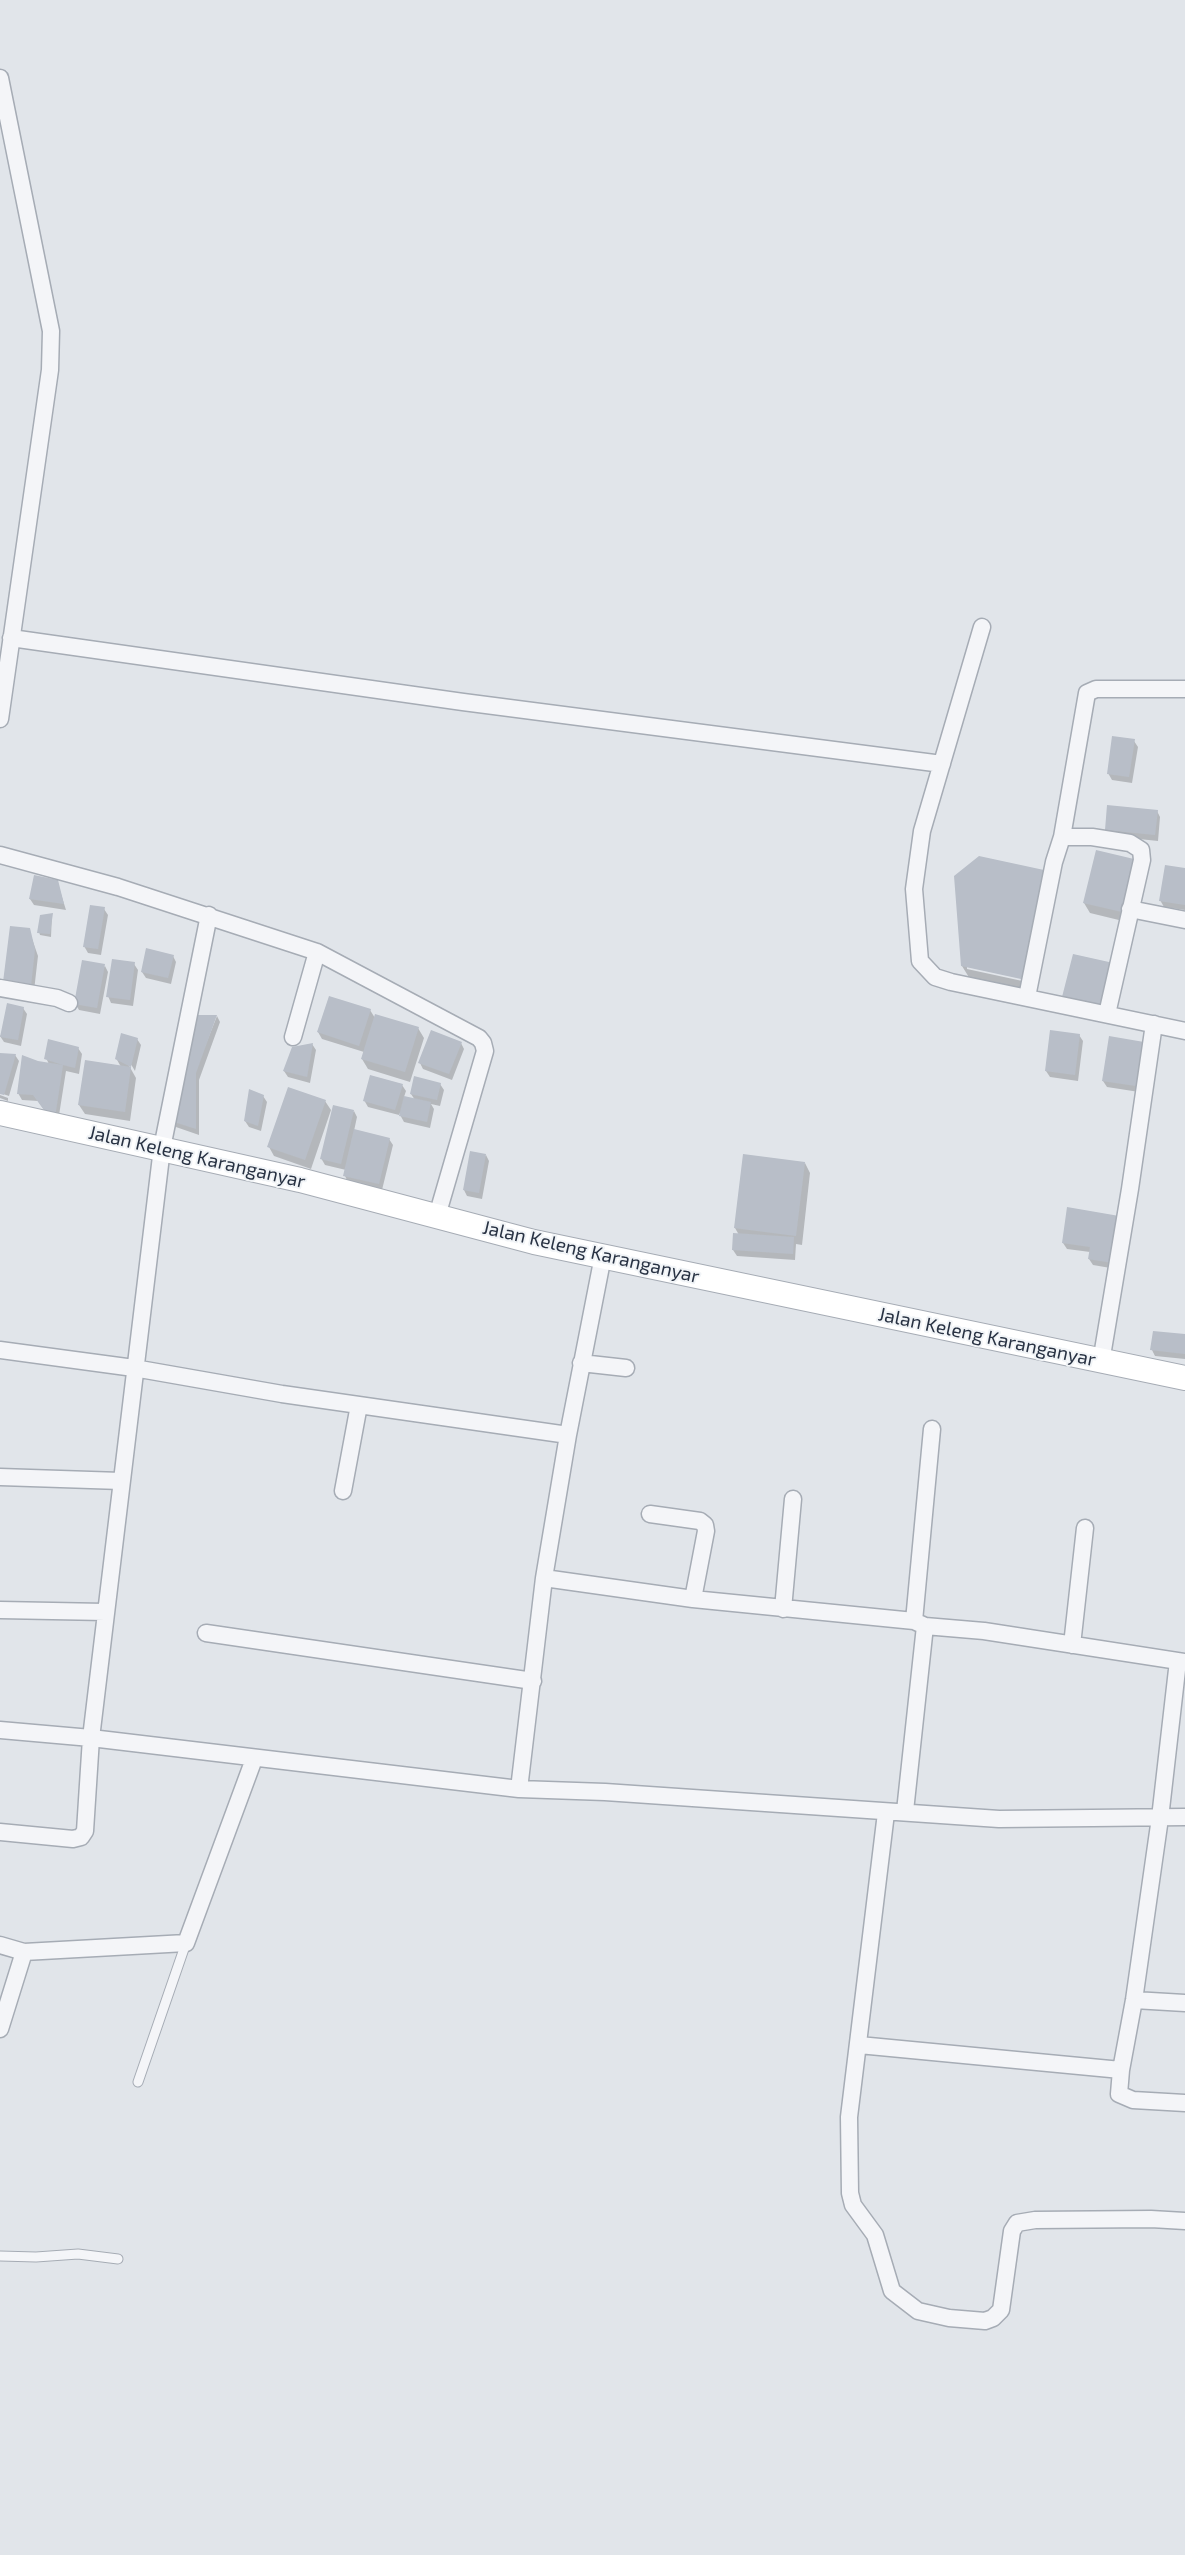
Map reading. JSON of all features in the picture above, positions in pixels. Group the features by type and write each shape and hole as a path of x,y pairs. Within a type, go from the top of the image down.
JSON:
{"main road":[{"name":"Jalan Keleng Karanganyar","path":"0,1113 300,1180 534,1242 1101,1362 1185,1378"}],"street":[{"path":"0,78 51,331 50,370 0,719"},
{"path":"982,627 922,831 914,889 920,961 935,977 1185,1031"},
{"path":"11,638 473,703 942,764"},
{"path":"1027,997 1054,862 1062,836 1088,693 1096,689 1185,689"},
{"path":"1062,836 1092,837 1130,843 1141,850 1141,867 1107,1014"},
{"path":"0,855 118,887 209,915 317,952 474,1034 483,1043 485,1051 437,1216"},
{"path":"1130,909 1185,920"},
{"path":"0,1832 73,1839 81,1837 85,1831 91,1738 134,1368 162,1148 209,915"},
{"path":"293,1037 317,952"},
{"path":"0,988 57,998 69,1003"},
{"path":"1101,1362 1130,1189 1154,1024"},
{"path":"519,1789 544,1578 581,1363 603,1256"},
{"path":"0,1350 134,1368 359,1405 568,1435"},
{"path":"581,1363 626,1368"},
{"path":"343,1491 359,1405"},
{"path":"905,1811 932,1429"},
{"path":"0,1477 121,1481"},
{"path":"783,1609 793,1499"},
{"path":"650,1514 700,1520 705,1525 706,1531 693,1599"},
{"path":"1072,1646 1085,1528"},
{"path":"544,1578 693,1599 984,1630 1072,1646 1182,1661 1119,2094 1123,2098 1185,2103"},
{"path":"0,1610 106,1612"},
{"path":"206,1633 533,1681"},
{"path":"0,1730 91,1738 254,1759 519,1789 605,1792 886,1813 905,1811 998,1819 1160,1818 1185,1816"},
{"path":"0,1945 24,1952 186,1943 254,1759"},
{"path":"886,1813 849,2117 850,2193 858,2215 875,2235 892,2291 918,2311 949,2318 985,2321 999,2314 1012,2231 1017,2223 1035,2220 1151,2219 1185,2221"},
{"path":"0,2029 24,1952"},
{"path":"1134,2000 1185,2003"},
{"path":"859,2045 1121,2070"}],"lane":[{"path":"138,2082 186,1943"},
{"path":"0,2256 36,2257 78,2254 118,2259"}],"building":[{"path":"1112,736 1135,739 1129,777 1107,774"},
{"path":"1107,805 1158,810 1155,835 1105,830"},
{"path":"1096,850 1134,859 1122,912 1083,903"},
{"path":"979,856 1044,870 1021,979 961,966 954,876"},
{"path":"1165,865 1185,868 1185,905 1159,901"},
{"path":"34,875 58,880 64,904 29,899"},
{"path":"90,905 105,907 98,949 83,947"},
{"path":"53,913 50,934 37,933 40,915"},
{"path":"10,926 30,928 35,949 31,986 3,982"},
{"path":"146,948 174,955 168,978 141,972"},
{"path":"1073,954 1118,964 1108,1008 1062,997"},
{"path":"112,959 135,962 130,1000 106,997"},
{"path":"82,960 105,964 97,1008 74,1004"},
{"path":"329,996 371,1009 359,1046 317,1032"},
{"path":"7,1003 24,1007 18,1040 0,1037"},
{"path":"375,1014 419,1027 405,1072 361,1059"},
{"path":"188,1015 217,1015 196,1073 196,1129 168,1120"},
{"path":"431,1030 462,1042 449,1074 418,1063"},
{"path":"1050,1030 1080,1034 1075,1075 1045,1071"},
{"path":"121,1033 138,1038 131,1067 115,1059"},
{"path":"1109,1036 1144,1042 1136,1086 1102,1081"},
{"path":"48,1039 79,1047 75,1068 44,1059"},
{"path":"313,1043 307,1077 283,1071 292,1047"},
{"path":"0,1053 16,1054 4,1095 0,1094"},
{"path":"22,1055 38,1061 63,1065 54,1124 33,1095 17,1094"},
{"path":"85,1060 131,1067 125,1112 78,1105"},
{"path":"370,1075 403,1084 395,1110 363,1101"},
{"path":"414,1076 441,1083 437,1100 410,1094"},
{"path":"288,1087 326,1100 305,1160 267,1147"},
{"path":"249,1089 264,1095 258,1126 244,1121"},
{"path":"404,1096 431,1102 427,1122 399,1116"},
{"path":"333,1105 354,1110 341,1164 320,1159"},
{"path":"354,1129 390,1138 379,1184 343,1176"},
{"path":"470,1151 486,1154 479,1193 463,1190"},
{"path":"743,1154 805,1162 796,1236 734,1228"},
{"path":"1067,1207 1125,1217 1119,1264 1088,1259 1090,1247 1062,1243"},
{"path":"733,1233 794,1237 793,1254 732,1250"},
{"path":"1153,1331 1185,1334 1185,1354 1150,1350"}]}
